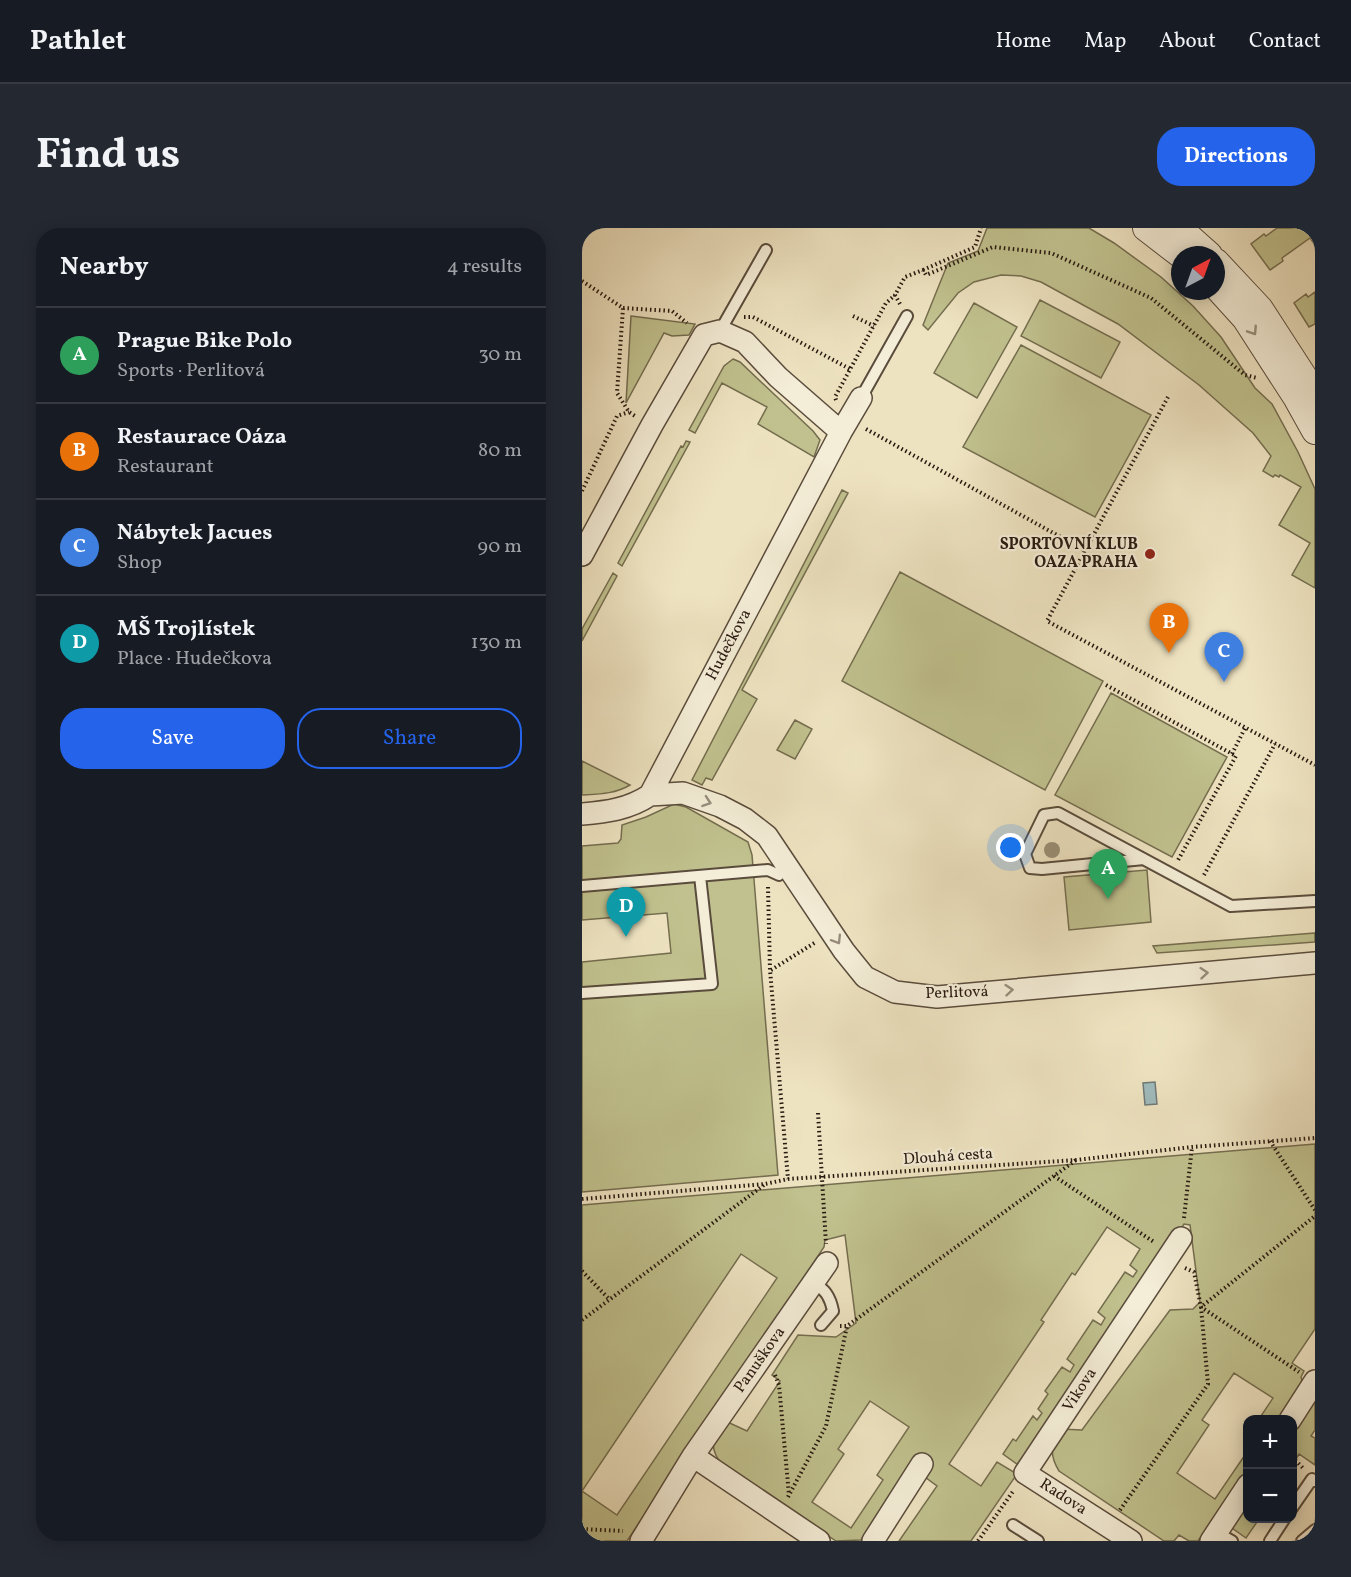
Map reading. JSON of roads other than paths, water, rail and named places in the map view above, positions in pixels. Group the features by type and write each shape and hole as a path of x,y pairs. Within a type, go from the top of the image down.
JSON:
{"street":[{"path":"1146,228 1171,247"},
{"path":"1179,228 1199,246"},
{"path":"1225,272 1260,309 1315,394"},
{"path":"1225,296 1245,318 1315,431"},
{"path":"582,555 652,425 717,327 745,342 778,377 845,425"},
{"name":"Hudečkova","path":"650,795 861,398"},
{"name":"Perlitová","path":"650,795 683,793 720,806 745,819 767,836 844,951 865,977 895,992 937,997 1315,963"},
{"path":"582,814 620,809 641,802 650,795"},
{"name":"Vikova","path":"1026,1473 1173,1251"},
{"name":"Panuškova","path":"644,1536 693,1456 827,1263"},
{"path":"1293,1415 1315,1382"},
{"path":"693,1456 784,1505 819,1541"},
{"path":"873,1541 922,1464"},
{"name":"Radova","path":"1026,1473 1131,1541"},
{"path":"1220,1538 1243,1494"}],"lane":[{"path":"717,327 766,250"},
{"name":"Hudečkova","path":"861,398 907,316"},
{"path":"1144,859 1042,869 1030,868 1025,854 1044,815 1058,813 1197,887 1231,906 1315,901"},
{"path":"582,886 768,870 779,875"},
{"path":"582,993 712,984 700,876"},
{"path":"807,1292 817,1286 826,1291 832,1304 833,1311 822,1325"},
{"path":"1297,1502 1312,1479 1315,1481"},
{"path":"1270,1541 1282,1523"},
{"path":"1013,1525 1038,1541"},
{"path":"1302,1541 1315,1530"}],"water":[{"path":"1155,1082 1157,1104 1145,1105 1143,1083"}],"place":[{"name":"SPORTOVNÍ KLUB OAZA PRAHA","path":"1150,554"},
{"name":"Restaurace Oáza","path":"1169,653"},
{"name":"Nábytek Jacues","path":"1224,682"},
{"name":"Prague Bike Polo","path":"1108,899"},
{"name":"MŠ Trojlístek","path":"626,937"}]}
